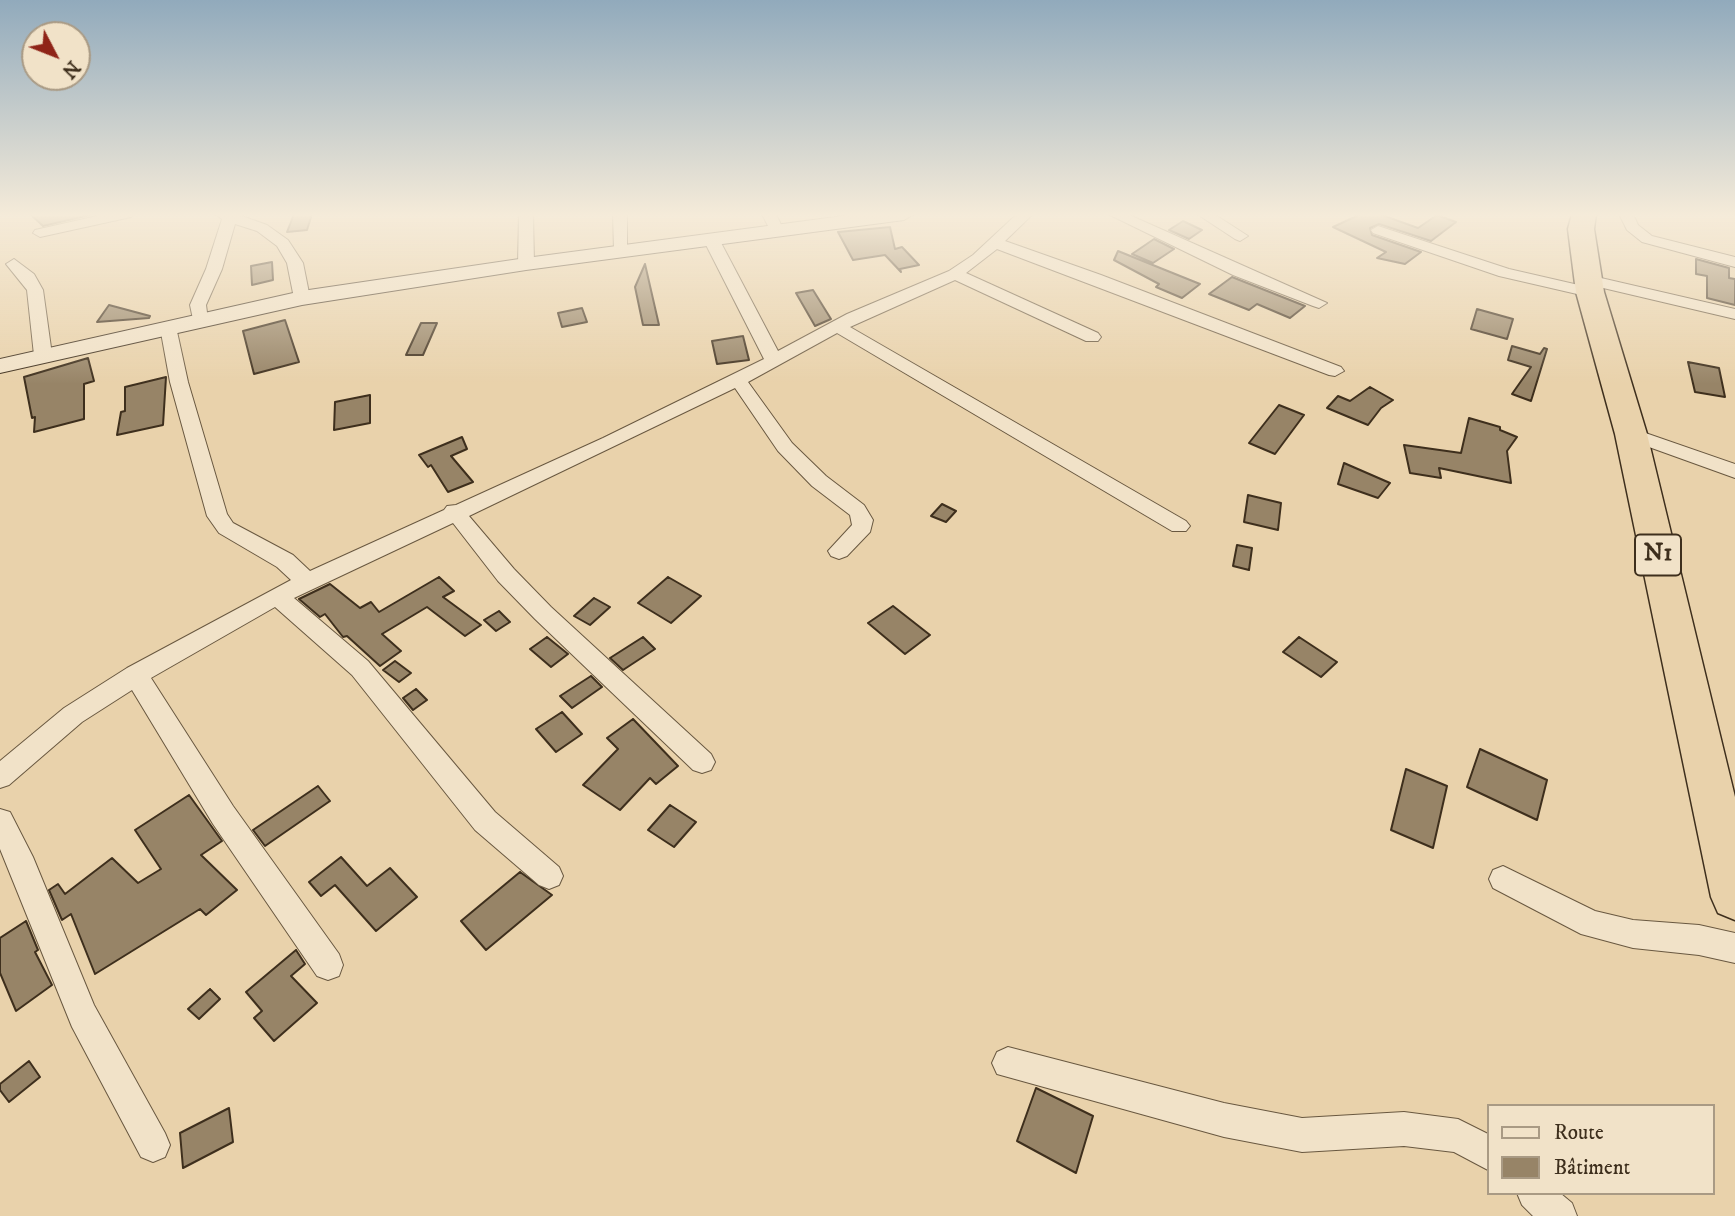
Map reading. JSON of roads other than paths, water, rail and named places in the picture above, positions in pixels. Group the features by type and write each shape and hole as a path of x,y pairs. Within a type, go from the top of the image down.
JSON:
{"highway":[{"name":"N1","path":"1587,271 1631,434 1735,897"}],"street":[{"path":"21,271 35,290 43,355"},
{"path":"200,320 198,305 209,271"},
{"path":"297,271 302,298"},
{"path":"0,366 302,298 482,271"},
{"path":"727,271 774,361"},
{"path":"0,777 73,715 135,675 277,596 738,380 838,327 959,271"},
{"path":"1074,271 1335,372"},
{"path":"1236,271 1319,303"},
{"path":"1499,271 1735,314"},
{"path":"955,274 1092,337"},
{"path":"168,327 179,382 216,516 226,528 285,561 306,581"},
{"path":"838,327 1179,526"},
{"path":"738,380 785,447 819,481 858,510 863,527 839,551"},
{"path":"1631,434 1735,471"},
{"path":"454,511 506,575 702,762"},
{"path":"277,596 360,668 485,821 549,876"},
{"path":"135,675 223,815 328,965"},
{"path":"0,821 23,866 83,1016 153,1145"},
{"path":"1503,879 1591,924 1633,934 1699,940 1735,948"},
{"path":"1008,1063 1224,1119 1302,1135 1404,1129 1458,1136 1486,1152"},
{"path":"1536,1195 1559,1216"}]}
